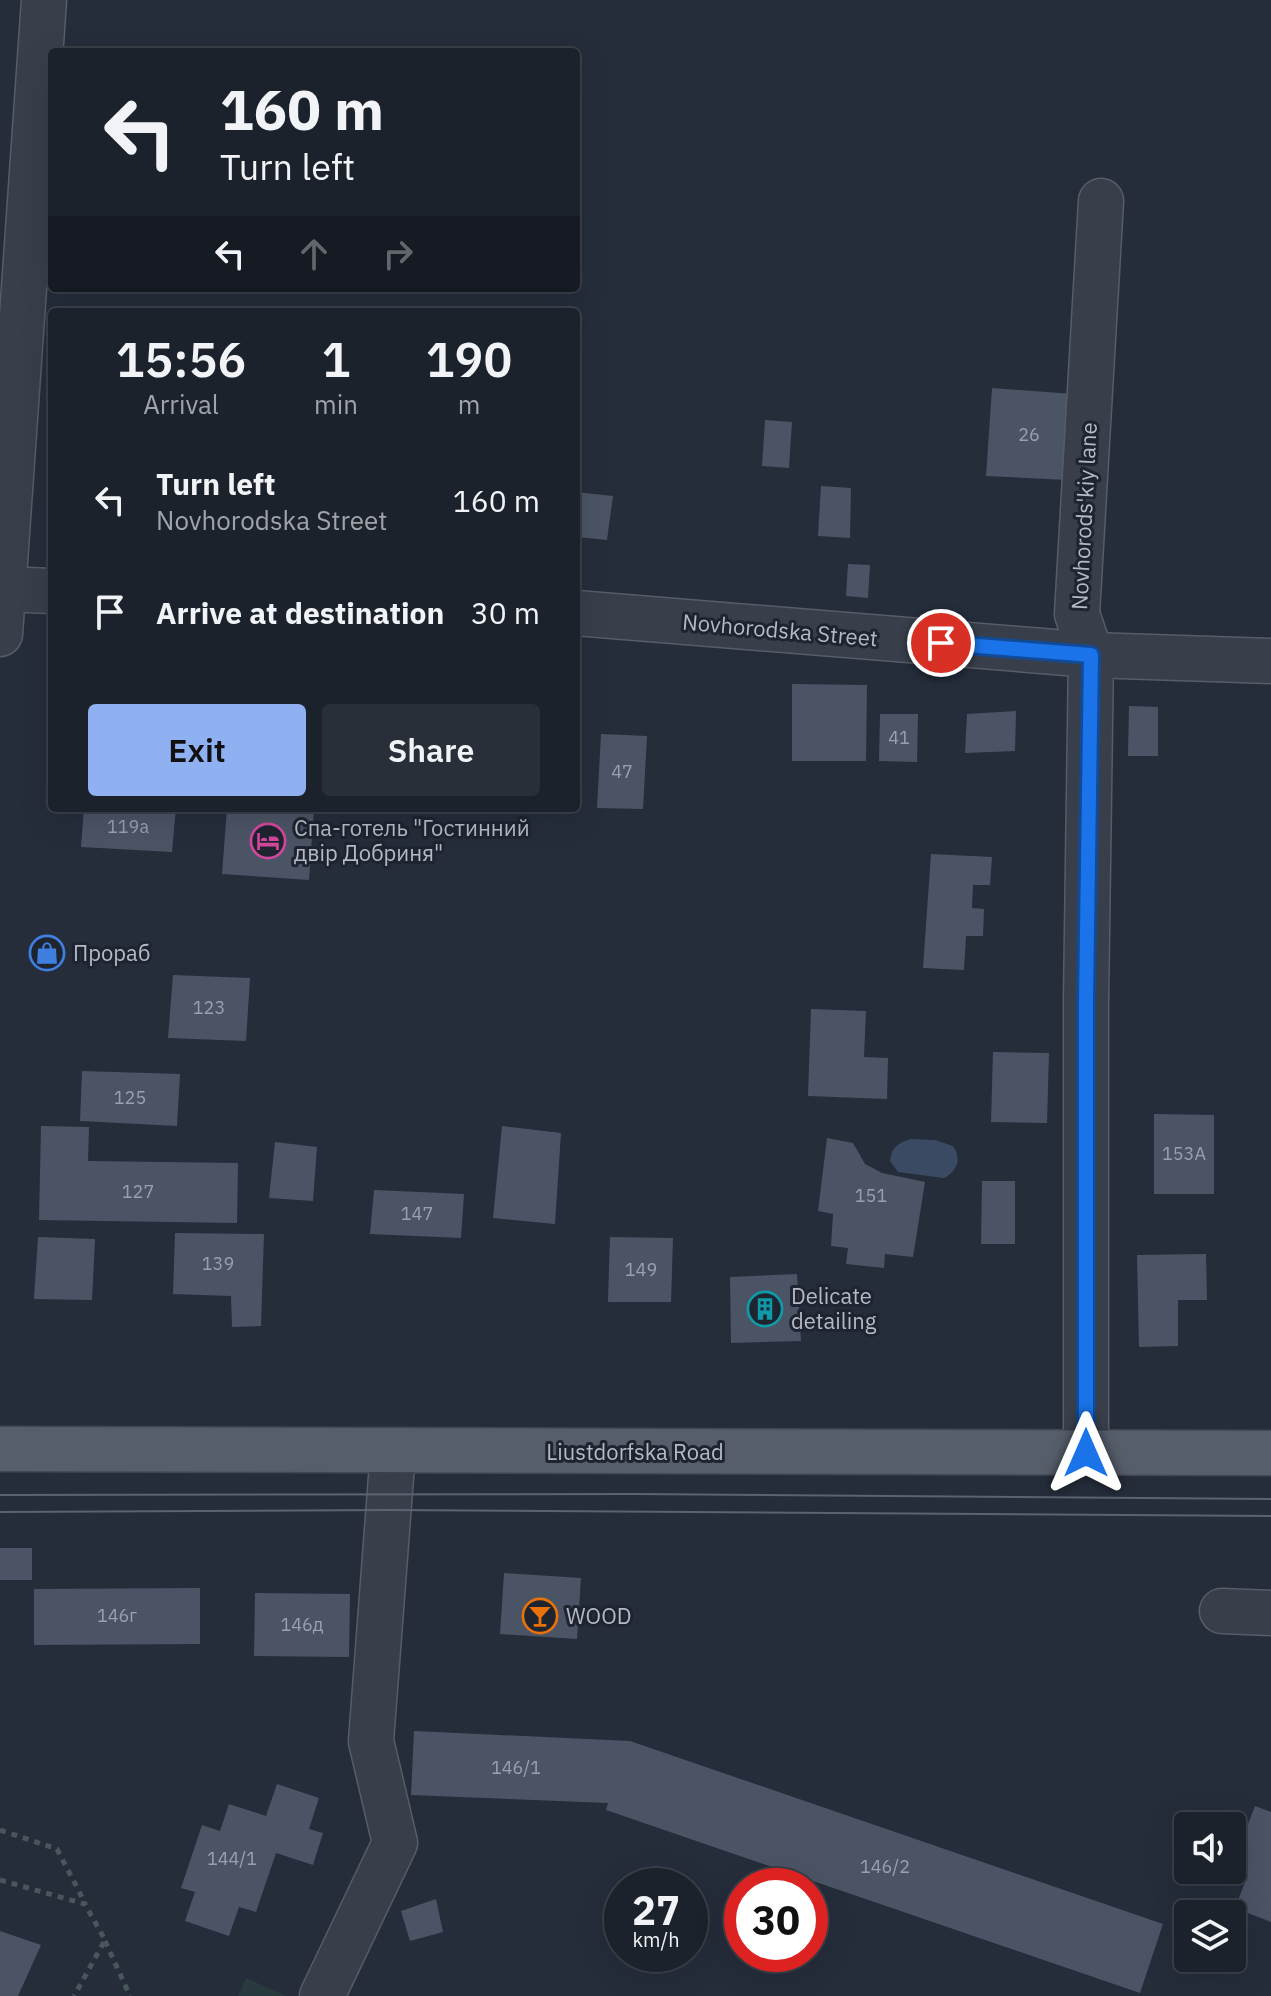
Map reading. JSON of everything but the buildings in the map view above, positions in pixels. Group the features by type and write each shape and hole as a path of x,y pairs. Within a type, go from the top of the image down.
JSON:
{"main road":[{"name":"Liustdorfska Road","path":"0,1449 1271,1453"}],"street":[{"path":"0,634 17,155 44,0"},
{"name":"Novhorods'kiy lane","path":"1086,1453 1086,1001 1091,655 1077,614 1101,201"},
{"path":"3,589 48,591"},
{"name":"Novhorodska Street","path":"580,613 1091,655 1271,661"},
{"path":"322,1996 395,1843 371,1741 393,1451"},
{"path":"1222,1611 1271,1613"}],"path":[{"path":"0,1830 57,1849 105,1940 130,1996"},
{"path":"0,1880 85,1904"},
{"path":"74,1996 105,1940"}],"shaded area":[{"path":"246,1978 286,1996 238,1996"}],"water":[{"path":"910,1139 935,1140 953,1146 958,1160 955,1168 944,1178 898,1172 890,1161 892,1152 898,1144"}],"tram line":[{"path":"0,1495 636,1494 1271,1499"},
{"path":"0,1512 389,1510 1271,1516"}],"place":[{"name":"Спа-готель \"Гостинний двір Добриня\"","path":"268,841"},
{"name":"Прораб","path":"47,953"},
{"name":"Delicate detailing","path":"765,1309"},
{"name":"WOOD","path":"540,1616"}],"route":[{"path":"941,643 1091,655 1086,1001 1086,1453"}]}
